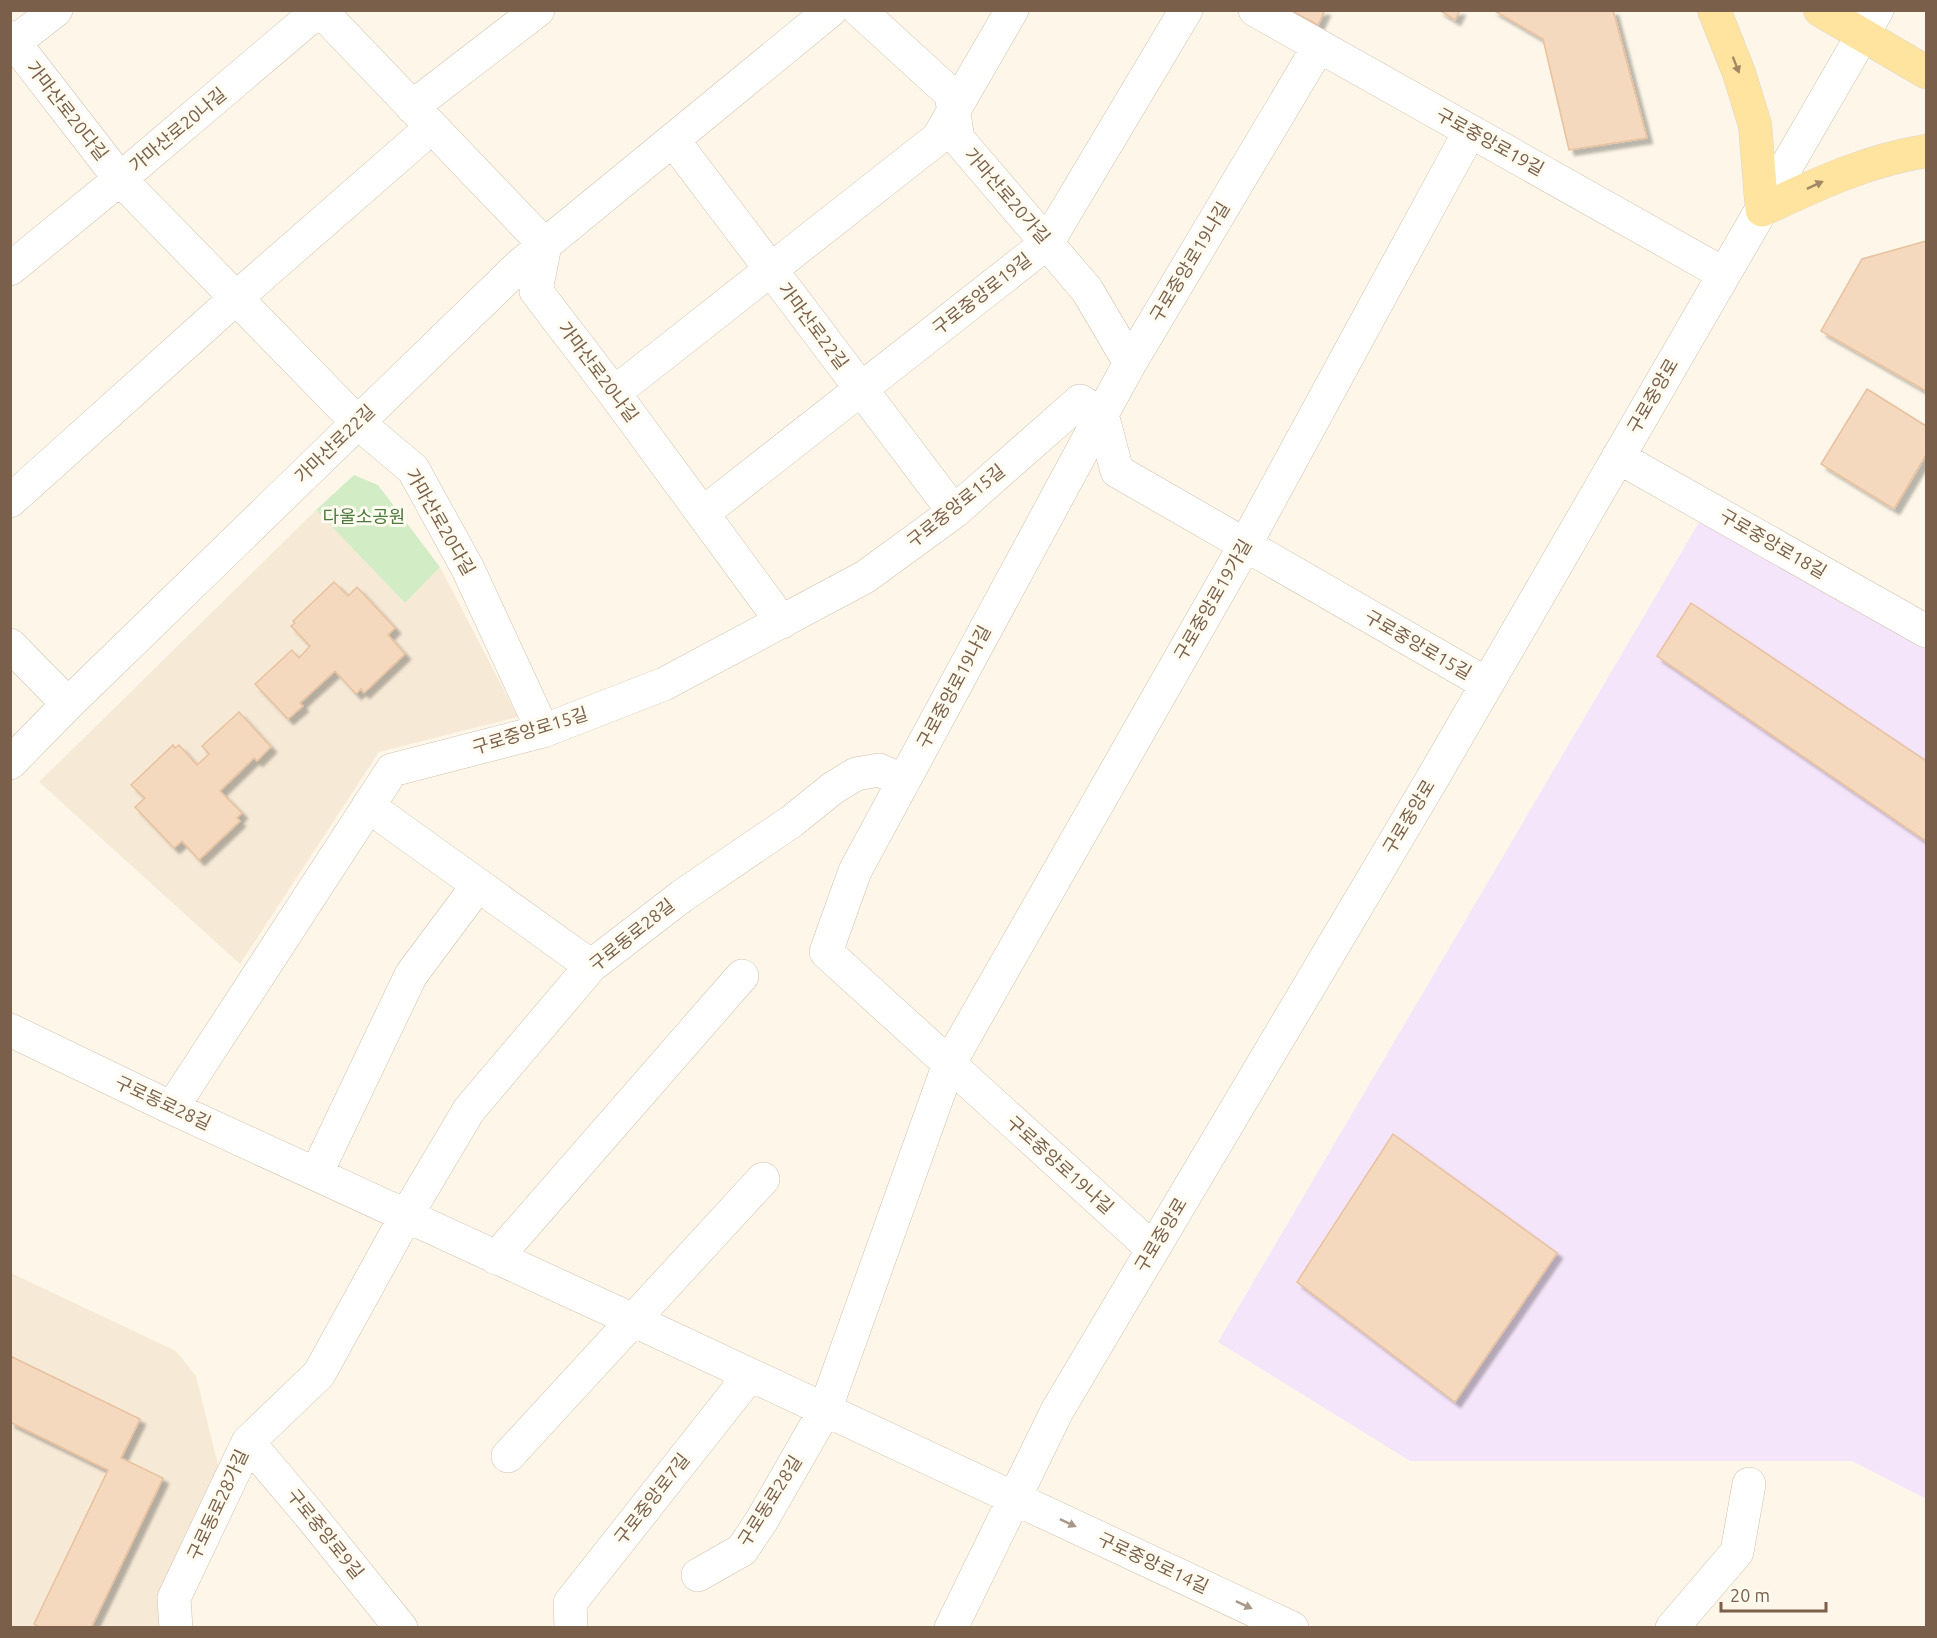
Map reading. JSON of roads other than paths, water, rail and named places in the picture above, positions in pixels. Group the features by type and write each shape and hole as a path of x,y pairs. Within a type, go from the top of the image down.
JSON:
{"main road":[{"path":"1714,10 1739,73 1755,126 1762,210 1826,180 1901,155 1926,152"},
{"path":"1821,10 1870,23 1926,72"}],"street":[{"path":"12,42 56,10"},
{"name":"가마산로20나길","path":"120,179 319,10 545,246 536,291 782,622"},
{"path":"10,501 236,298 422,117 538,10"},
{"name":"가마산로22길","path":"10,763 519,266 831,10"},
{"name":"가마산로20가길","path":"859,10 951,94 958,139 1087,290 1130,363"},
{"path":"614,393 938,138 1012,10"},
{"name":"구로중앙로19길","path":"703,513 1047,243 1186,10"},
{"name":"구로중앙로19길","path":"1255,10 1724,274"},
{"name":"구로중앙로","path":"951,1628 1057,1411 1487,684 1870,23"},
{"name":"가마산로20다길","path":"12,42 120,179 357,422 413,469 468,568 543,731"},
{"name":"구로중앙로19나길","path":"1153,1249 826,952 855,871 1102,414 1318,46"},
{"name":"구로중앙로19가길","path":"950,1064 1245,545 1470,131"},
{"name":"가마산로22길","path":"673,140 954,512"},
{"name":"가마산로20다길","path":"10,269 120,179"},
{"name":"구로중앙로15길","path":"172,1108 392,770 543,731 664,684 865,578 954,512 1080,401 1102,414 1117,471 1487,684"},
{"name":"구로중앙로18길","path":"1618,457 1926,631"},
{"path":"10,645 68,704"},
{"name":"구로동로28길","path":"406,1216 469,1110 591,966 682,896 856,774 879,770 904,781"},
{"path":"368,806 591,966"},
{"path":"316,1174 411,975 478,885"},
{"path":"496,1258 742,976"},
{"name":"구로동로28길","path":"10,1030 172,1108 1015,1498"},
{"name":"구로동로28길","path":"698,1575 742,1551 825,1410 950,1064"},
{"path":"508,1456 763,1179"},
{"name":"구로동로28가길","path":"176,1628 174,1598 248,1442 320,1374 406,1216"},
{"name":"구로중앙로7길","path":"571,1628 570,1603 750,1375"},
{"name":"구로중앙로9길","path":"248,1442 401,1628"},
{"path":"1672,1628 1737,1552 1749,1484"},
{"name":"구로중앙로14길","path":"1015,1498 1292,1628"}],"park label":[{"name":"다울소공원","path":"364,517"}]}
